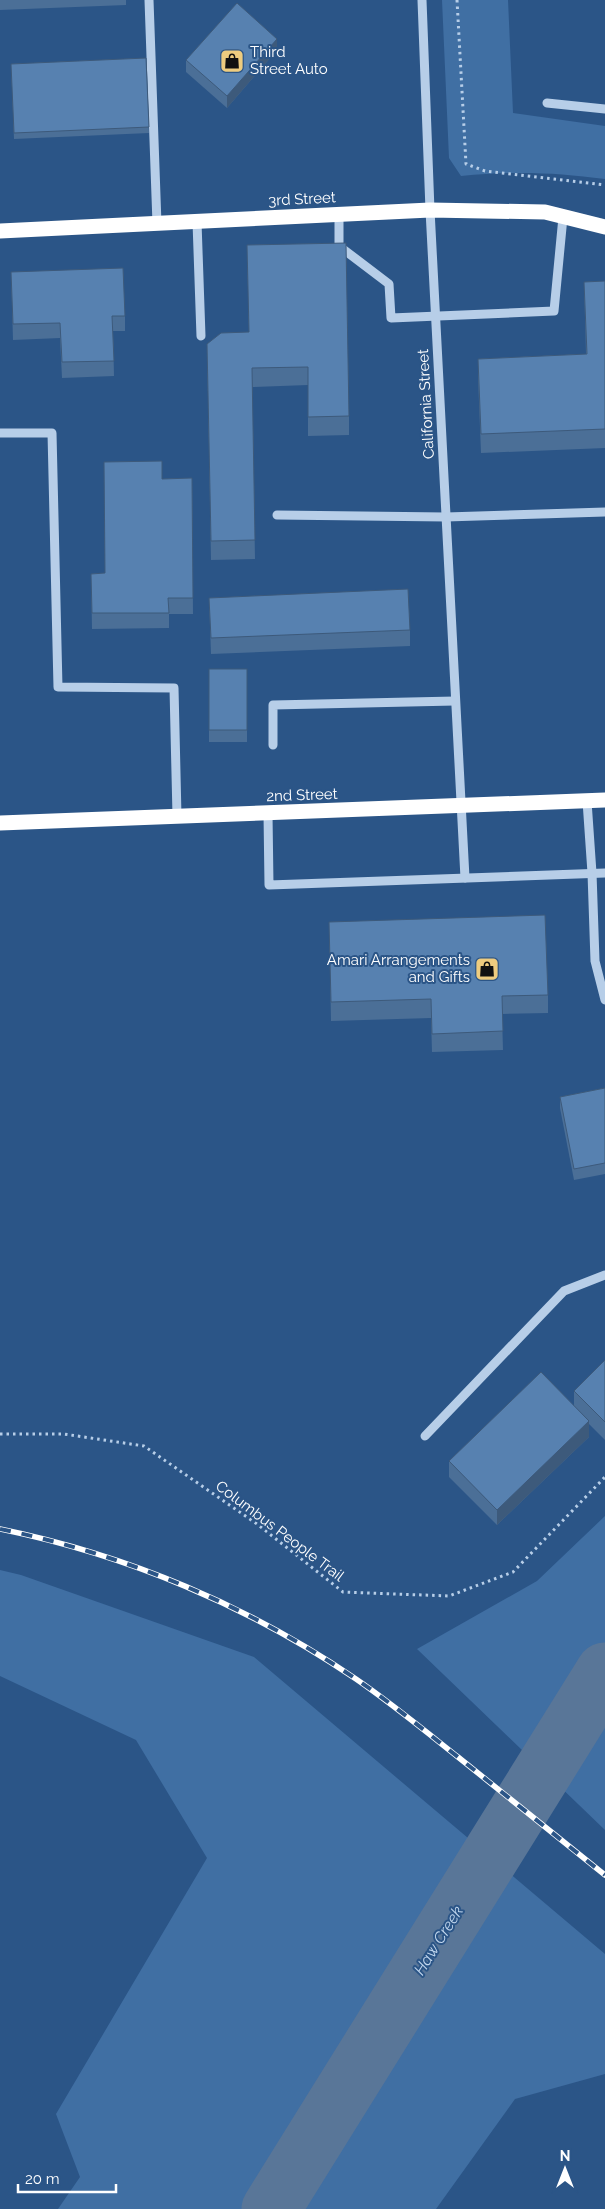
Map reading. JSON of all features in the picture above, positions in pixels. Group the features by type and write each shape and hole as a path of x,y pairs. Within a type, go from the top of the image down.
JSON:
{"highway":[{"name":"3rd Street","path":"0,231 430,210 545,212 605,227"},
{"name":"2nd Street","path":"0,823 461,807 605,800"}],"street":[{"path":"149,0 157,224"},
{"name":"California Street","path":"422,0 435,316 465,878"},
{"path":"547,103 605,110"},
{"path":"339,215 339,246 389,284 391,318 554,311 563,217"},
{"path":"197,222 201,336"},
{"path":"0,433 52,433 58,687 174,688 177,816"},
{"path":"276,515 446,517 605,512"},
{"path":"273,744 273,705 455,701"},
{"path":"587,801 595,961 605,1000"},
{"path":"268,814 269,885 605,873"},
{"path":"425,1436 564,1291 605,1274"}],"path":[{"path":"457,0 466,164 485,171 605,186"},
{"name":"Columbus People Trail","path":"0,1434 64,1434 144,1446 257,1524 343,1592 449,1596 513,1572 605,1477"}],"shaded area":[{"path":"442,0 508,0 513,113 605,126 605,179 533,173 461,176 449,158"},
{"path":"605,1516 605,1830 417,1649 537,1581"},
{"path":"0,1570 21,1575 254,1657 605,1954 605,2074 515,2099 436,2209 58,2209 80,2177 56,2114 207,1858 136,1740 0,1676"}],"building":[{"name":"Third Street Auto","path":"237,3 277,39 227,96 186,60"},
{"path":"146,58 149,127 14,133 11,64"},
{"path":"346,243 349,416 308,417 308,367 252,368 255,540 211,541 207,344 221,333 249,332 247,245"},
{"path":"123,268 125,316 112,316 114,361 62,362 60,323 13,324 11,272"},
{"path":"605,281 605,429 481,434 478,359 587,354 584,282"},
{"path":"162,461 162,479 192,478 193,598 168,598 169,613 92,613 91,574 105,573 104,462"},
{"path":"408,589 410,630 211,638 209,598"},
{"path":"209,669 247,669 247,730 209,730"},
{"path":"545,915 548,995 502,996 503,1031 432,1034 431,999 331,1002 329,922"},
{"path":"605,1088 605,1163 574,1169 560,1097"},
{"path":"605,1360 605,1422 574,1391"},
{"path":"541,1372 589,1421 497,1510 449,1461"}],"waterway":[{"name":"Haw Creek","path":"271,2209 605,1672"}],"railway":[{"path":"0,1529 94,1553 140,1569 185,1586 273,1628 356,1679 382,1698 605,1875"}],"place":[{"name":"Third Street Auto","path":"232,61"},
{"name":"Amari Arrangements and Gifts","path":"487,969"}]}
